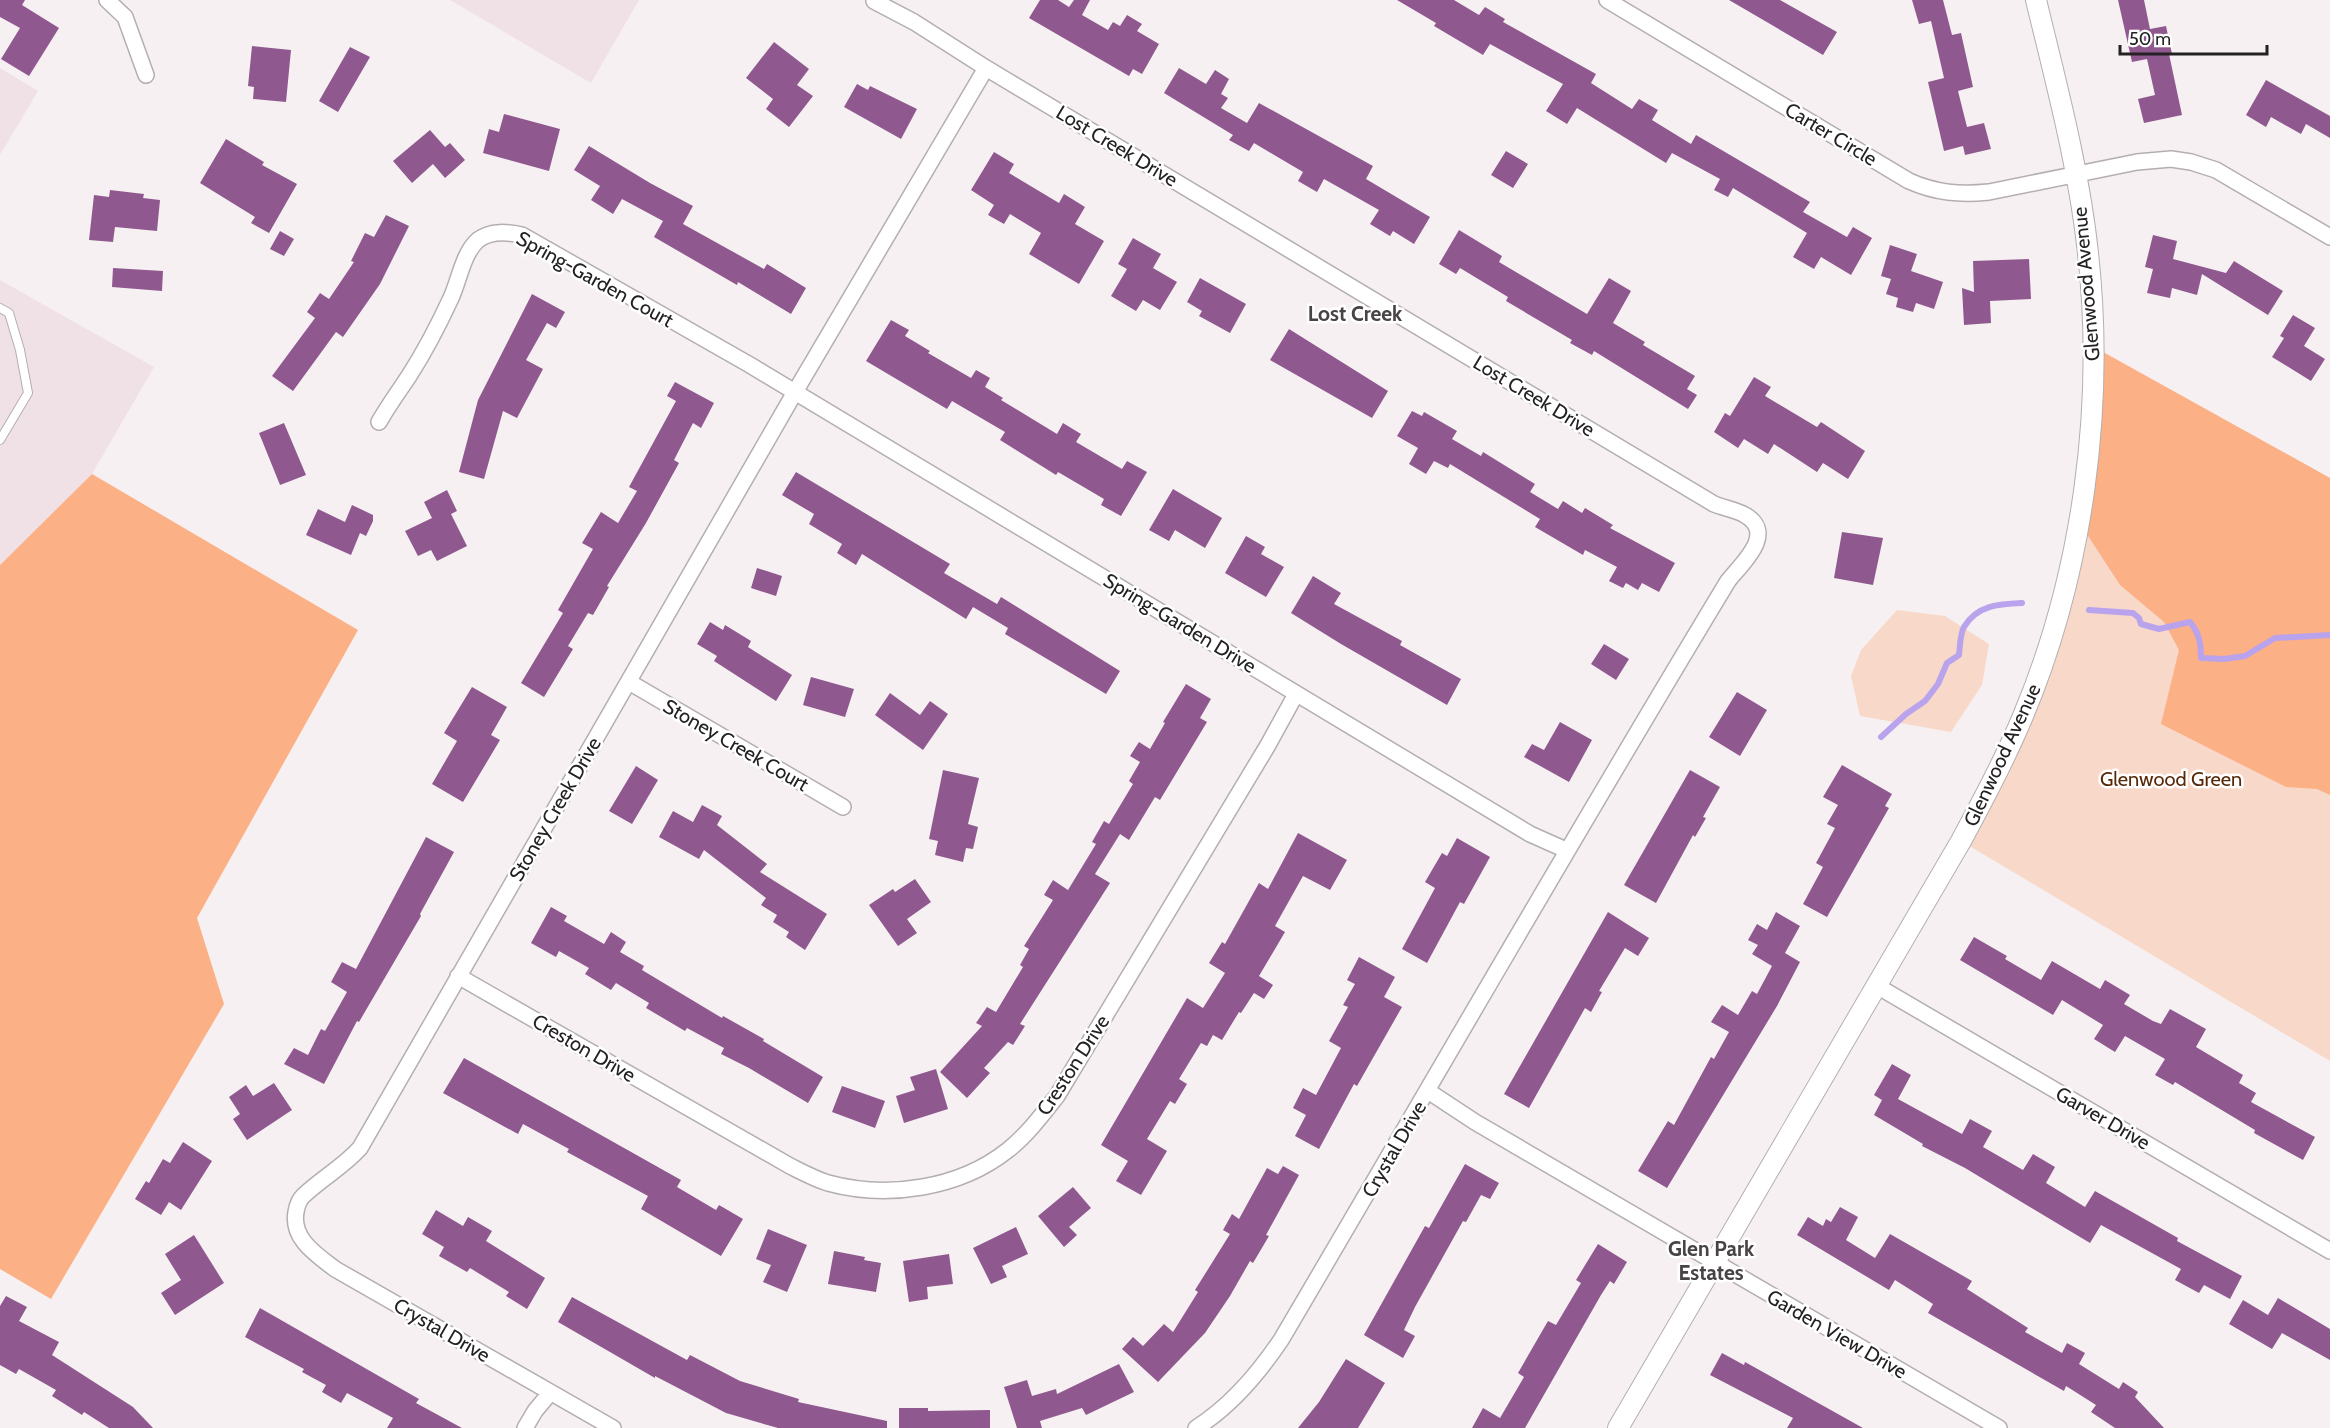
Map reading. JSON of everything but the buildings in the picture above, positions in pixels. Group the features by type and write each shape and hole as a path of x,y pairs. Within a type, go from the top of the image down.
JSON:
{"street":[{"path":"107,0 124,17 146,75"},
{"name":"Carter Circle","path":"1607,0 1909,181 1925,188 1964,195 2156,160 2191,162 2216,170 2330,237"},
{"name":"Glenwood Avenue","path":"1618,1428 1961,841 2004,760 2041,669 2065,586 2086,477 2094,360 2088,253 2075,175 2036,0"},
{"name":"Lost Creek Drive","path":"874,1 914,22 986,68 1704,498 1723,508 1744,514 1751,520 1757,531 1756,546 1728,581 1566,850"},
{"path":"795,392 986,68"},
{"name":"Spring-Garden Court","path":"379,422 410,375 444,313 470,250 479,240 493,233 508,232 522,235 795,392"},
{"name":"Stoney Creek Drive","path":"296,1210 304,1195 348,1162 360,1148 795,392"},
{"name":"Spring-Garden Drive","path":"795,392 1530,834 1566,850"},
{"name":"Stoney Creek Court","path":"629,682 843,807"},
{"name":"Creston Drive","path":"458,976 790,1167 814,1178 841,1185 885,1190 923,1187 956,1178 987,1164 1008,1150 1032,1128 1057,1096 1268,745 1296,694"},
{"name":"Crystal Drive","path":"1196,1428 1244,1388 1262,1368 1281,1340 1566,850"},
{"name":"Garver Drive","path":"1876,986 2330,1251"},
{"name":"Garden View Drive","path":"1428,1090 1475,1122 1999,1428"},
{"name":"Crystal Drive","path":"296,1210 295,1220 300,1238 310,1250 335,1269 613,1428"},
{"path":"525,1428 550,1393"}],"lane":[{"path":"0,308 9,313 20,350 28,393 0,440"}],"shaded area":[{"path":"450,0 639,0 591,83"},
{"path":"0,68 38,91 0,155"},
{"path":"0,280 154,367 92,474 0,565"},
{"path":"2094,347 2330,478 2330,795 2317,789 2286,787 2161,724 2179,650 2164,622 2120,585 2079,522"},
{"path":"92,474 358,630 197,918 224,1004 51,1299 0,1269 0,565"}],"green space":[{"name":"Glenwood Green","path":"2094,347 2330,478 2330,1061 1961,841 2004,760 2065,586"},
{"path":"1897,610 1945,616 1989,644 1982,685 1951,732 1860,716 1851,676 1861,650"}],"waterway":[{"path":"1881,737 1906,714 1925,701 1938,684 1947,663 1959,655 1964,627 1975,614 1989,607 2022,603"},
{"path":"2089,610 2133,613 2139,618 2141,624 2159,629 2190,622 2199,638 2201,658 2224,659 2245,656 2275,638 2330,635"}],"district":[{"name":"Lost Creek","path":"1355,314"},
{"name":"Glen Park Estates","path":"1711,1261"}]}
